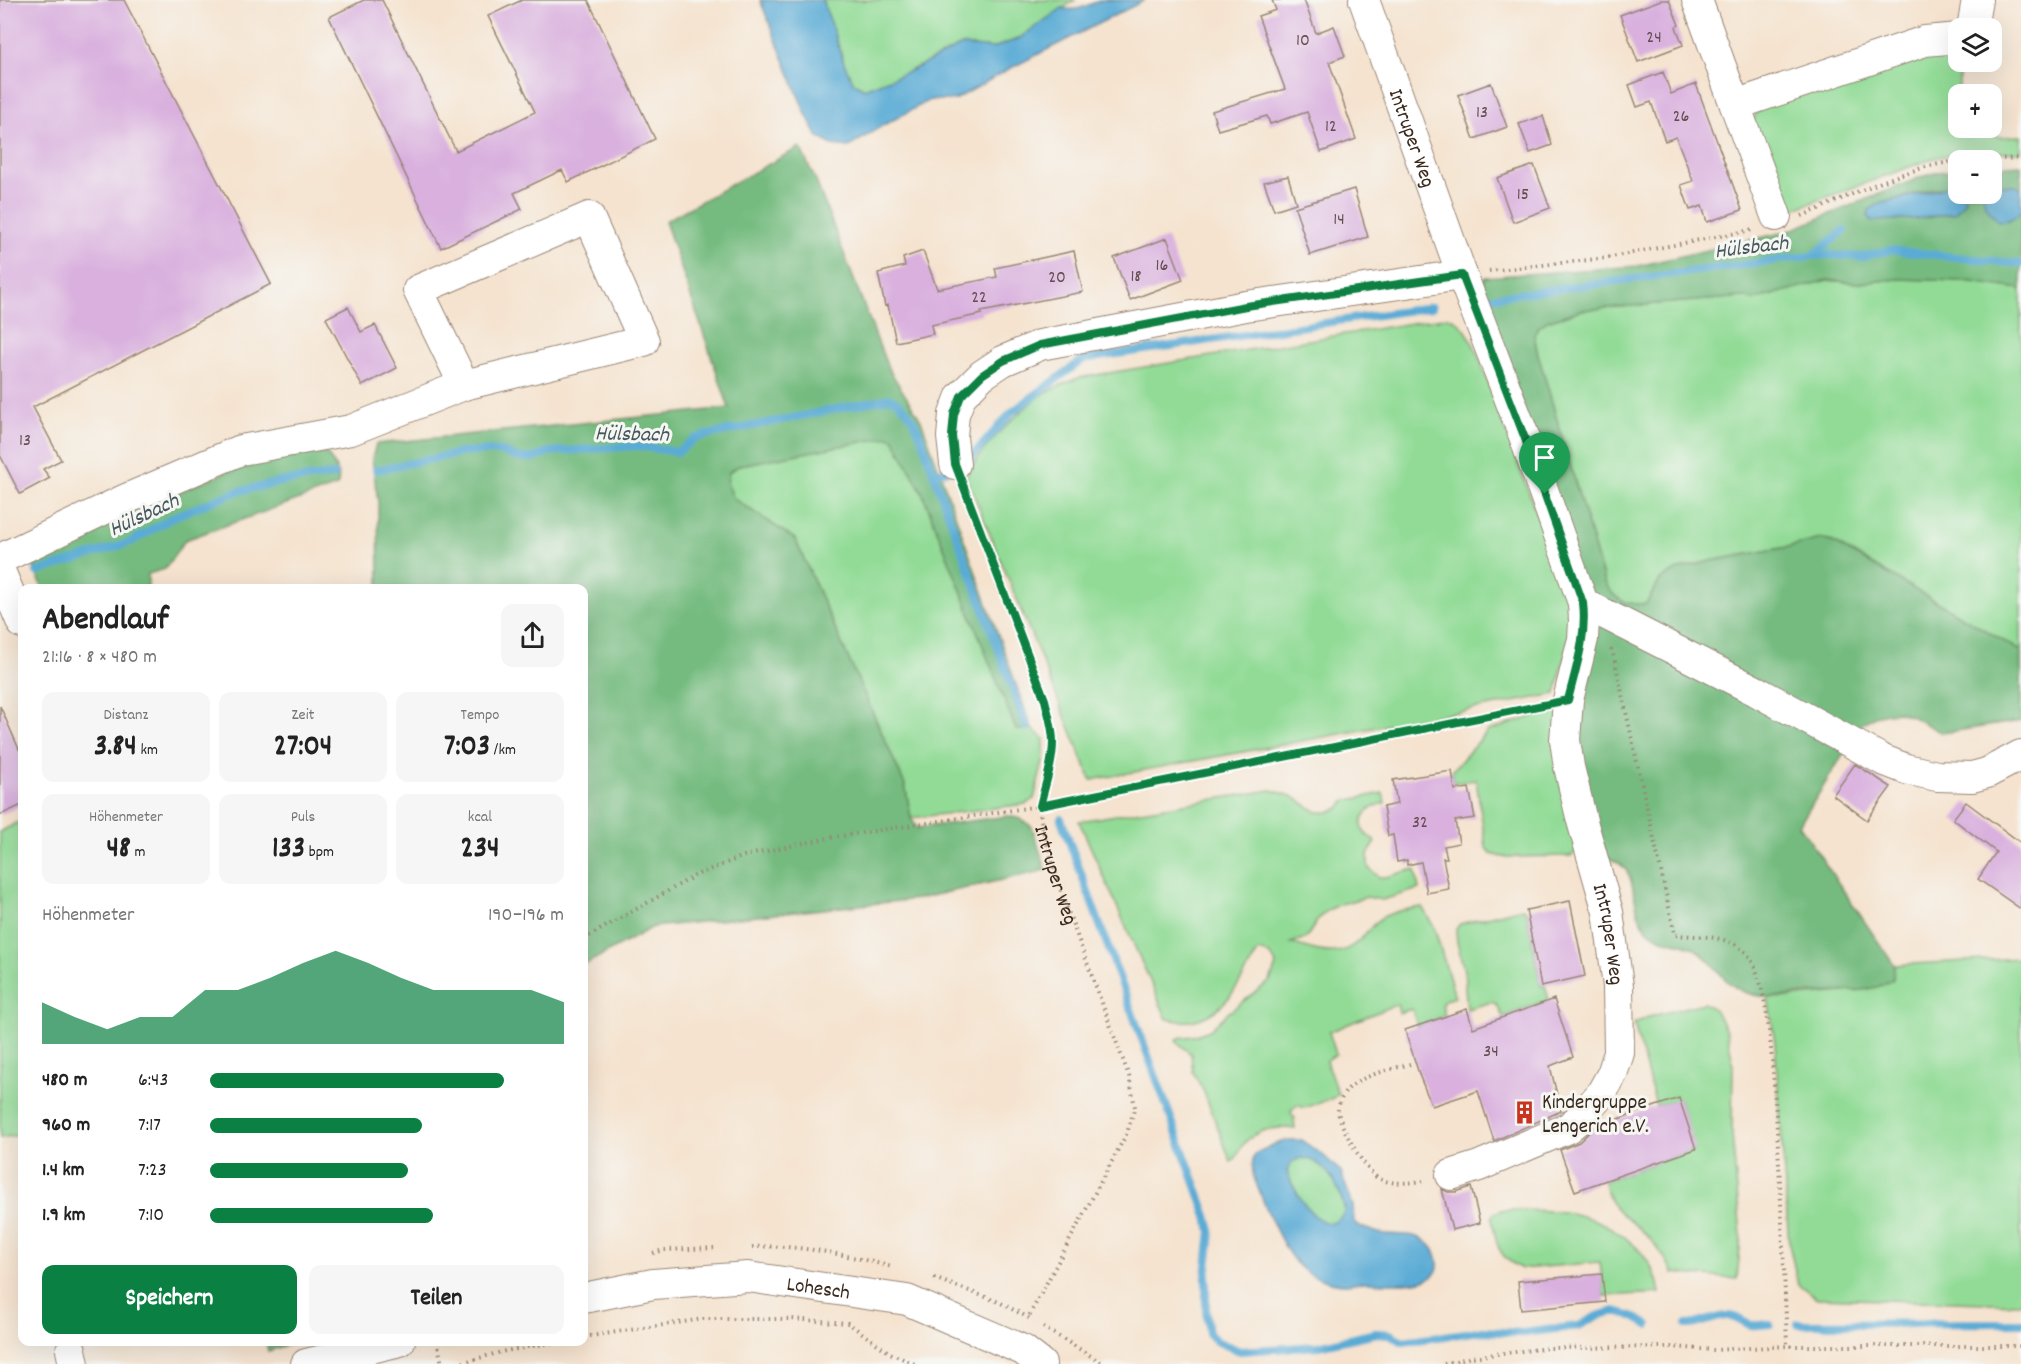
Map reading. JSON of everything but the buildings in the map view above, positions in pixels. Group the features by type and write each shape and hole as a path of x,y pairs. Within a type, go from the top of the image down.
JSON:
{"street":[{"name":"Intruper Weg","path":"1364,0 1462,275 1589,606 1568,700 1565,740 1582,821 1608,912 1618,986 1619,1053 1612,1074 1601,1094 1568,1128 1452,1175"},
{"path":"1697,0 1778,220"},
{"path":"1974,18 1977,0"},
{"path":"1735,105 1925,41 1948,39"},
{"path":"0,559 126,500 242,450 351,430 464,385 644,341 589,217 418,290 464,385"},
{"path":"955,464 952,436 954,414 961,396 982,375 1003,361 1040,345 1246,306 1462,275"},
{"path":"0,571 18,614"},
{"path":"1589,606 1756,691 1883,760 1905,769 1937,776 1972,777 1987,773 2021,755"},
{"name":"Lohesch","path":"588,1297 653,1284 748,1277 907,1300 1023,1350 1041,1364"},
{"path":"306,1364 380,1346"}],"path":[{"path":"2002,159 2021,158"},
{"path":"1462,275 1606,258 1778,220 1912,171 1948,162"},
{"name":"Intruper Weg","path":"955,464 1045,700 1053,741 1040,806 1042,827 1062,895 1129,1076 1135,1107 1127,1133 1029,1318"},
{"path":"1589,606 1614,657 1675,935 1723,939 1742,948 1756,969 1772,1056 1787,1346"},
{"path":"588,937 696,875 744,856 828,838 1040,806 1568,700"},
{"path":"1410,1064 1359,1080 1350,1086 1340,1102 1338,1112 1367,1170 1378,1178 1392,1182 1412,1183 1452,1175"},
{"path":"588,1337 703,1319 791,1319 848,1323 890,1353 915,1364"},
{"path":"438,1346 442,1364"},
{"path":"457,1364 534,1346"},
{"path":"1443,1364 1549,1348 1672,1347 1714,1350 1787,1346 2021,1346"}],"green space":[{"path":"823,0 1075,0 1018,39 993,48 962,45 908,72 864,89 853,82 844,63"},
{"path":"1948,49 1948,72 1959,72 1959,84 1948,84 1948,138 2021,136 2021,152 1948,150 1948,155 1937,157 1786,212 1752,121 1760,107"},
{"path":"800,147 816,181 888,368 921,420 1032,729 1016,730 922,492 893,438 888,437 740,465 729,472 727,483 734,499 795,539 905,785 911,818 917,828 1008,816 1021,819 1032,827 1046,870 918,899 653,927 588,963 588,584 379,584 378,502 372,459 376,444 729,408 665,221"},
{"path":"2021,165 2021,189 2016,185 2002,185 2002,166"},
{"path":"1948,171 1948,187 1932,189 1879,204 1872,221 1934,217 1958,204 1985,204 2009,220 2021,212 2021,289 1964,281 1898,279 1858,283 1827,280 1753,300 1744,297 1581,310 1547,321 1538,327 1534,334 1604,581 1612,593 1621,600 1632,604 1646,604 1660,580 1676,570 1821,539 1833,542 2021,651 2021,721 1942,733 1899,712 1875,716 1863,723 1799,825 1894,965 1893,979 1877,987 1855,991 1780,996 1751,994 1729,983 1708,959 1695,949 1661,938 1649,931 1637,911 1630,877 1615,861 1601,857 1575,735 1590,627 1482,283 1485,277 1638,266 1786,232 1937,172"},
{"path":"1898,279 1964,281 2021,289 2021,651 1833,542 1821,539 1676,570 1660,580 1646,604 1632,604 1612,593 1604,581 1537,351 1534,334 1538,327 1547,321 1581,310 1744,297 1753,300 1827,280 1858,283"},
{"path":"1448,317 1462,326 1476,350 1574,614 1556,694 1091,780 966,476 980,455 1007,425 1036,399 1078,378"},
{"path":"888,437 893,438 922,492 1016,729 1032,729 1044,739 1044,758 1034,799 1026,804 911,818 905,785 795,539 734,499 727,483 729,472 740,465"},
{"path":"320,452 327,454 335,465 339,478 337,486 185,540 165,569 148,574 148,584 41,584 33,565 136,510 245,464"},
{"path":"1560,711 1579,849 1571,856 1503,857 1491,854 1486,848 1476,780 1454,783 1452,771 1488,731 1541,714"},
{"path":"1271,790 1292,796 1317,812 1329,812 1339,808 1345,801 1383,793 1385,803 1370,810 1363,817 1362,827 1365,833 1376,842 1368,854 1368,867 1379,877 1415,869 1419,889 1382,900 1367,897 1341,904 1328,910 1319,918 1306,938 1291,943 1314,950 1337,952 1350,948 1386,915 1422,907 1434,927 1455,997 1445,1000 1442,1004 1445,1016 1417,1026 1412,1009 1399,1013 1397,1004 1329,1032 1336,1054 1326,1061 1338,1094 1331,1099 1304,1108 1298,1105 1291,1110 1295,1118 1295,1129 1280,1128 1259,1132 1247,1140 1237,1157 1231,1162 1204,1092 1193,1072 1191,1054 1176,1041 1178,1038 1210,1030 1270,981 1275,962 1266,953 1260,951 1231,995 1213,1012 1190,1021 1167,1019 1079,821"},
{"path":"18,822 18,1135 0,1138 0,832"},
{"path":"1522,908 1526,910 1541,986 1545,985 1549,1000 1503,1017 1497,1005 1492,1002 1467,1009 1466,979 1456,929 1460,924"},
{"path":"2021,958 2021,1304 1817,1298 1798,1284 1789,1244 1775,1043 1768,997 1781,998 1863,990 1893,979 1894,965"},
{"path":"1704,1003 1716,1011 1727,1033 1733,1062 1732,1134 1741,1236 1737,1279 1673,1273 1654,1243 1612,1204 1604,1181 1695,1149 1679,1099 1656,1106 1634,1024 1648,1017"},
{"path":"1300,1158 1318,1163 1336,1184 1345,1211 1337,1221 1328,1223 1319,1220 1310,1212 1295,1190 1287,1170 1292,1162"},
{"path":"1500,1210 1561,1212 1600,1222 1628,1240 1639,1251 1649,1263 1660,1293 1604,1296 1600,1262 1522,1269 1507,1260 1499,1249 1492,1218 1493,1214"},
{"path":"267,1346 284,1346 268,1351"}],"water":[{"path":"760,0 823,0 844,63 853,82 864,89 908,72 962,45 993,48 1018,39 1062,8 1075,9 1105,0 1145,0 1007,70 955,100 930,100 849,147 832,145 817,136 804,110"},
{"path":"2002,185 2016,185 2021,189 2021,212 2009,220 1998,221 1985,205 2002,204"},
{"path":"1948,187 1948,204 1962,204 1955,213 1915,219 1872,221 1868,216 1869,210 1879,204"},
{"path":"1287,1140 1301,1140 1323,1155 1341,1172 1353,1206 1354,1223 1379,1233 1420,1238 1436,1254 1438,1263 1436,1272 1421,1281 1410,1283 1344,1284 1321,1279 1301,1268 1280,1238 1253,1175 1254,1156","holes":["1300,1158 1309,1160 1324,1169 1340,1193 1345,1210 1338,1220 1329,1223 1320,1219 1311,1212 1295,1190 1287,1170 1292,1162"]}],"waterway":[{"path":"1813,255 1844,231"},
{"name":"Hülsbach","path":"1485,298 1812,256 1862,257 1890,250 2021,264"},
{"name":"Hülsbach","path":"964,465 1012,412 1084,359 1432,307"},
{"name":"Hülsbach","path":"376,470 466,452 500,451 518,458 535,458 548,452 637,446 678,452 694,439 703,436 890,398 899,403 912,419 933,472 946,471"},
{"path":"933,472 1027,727"},
{"name":"Hülsbach","path":"37,572 131,542 175,516 236,492 285,481 334,475"},
{"path":"1061,819 1207,1216 1211,1231 1206,1277 1206,1310 1209,1333 1216,1341 1240,1351 1318,1346 1376,1333 1390,1334 1403,1342 1480,1331 1523,1333 1579,1326 1597,1316 1615,1311 1630,1315 1648,1325"},
{"path":"1687,1325 1729,1316 1751,1325 1770,1324"},
{"path":"1798,1324 2021,1323"}],"place":[{"name":"Kindergruppe Lengerich e.V.","path":"1524,1113"}],"route":[{"path":"1462,275 1545,494 1583,603 1583,639 1568,700 1040,806 1053,741 1050,721 1045,700 955,464 952,436 954,414 961,396 982,375 1003,361 1040,345 1246,306 1462,275"}]}
